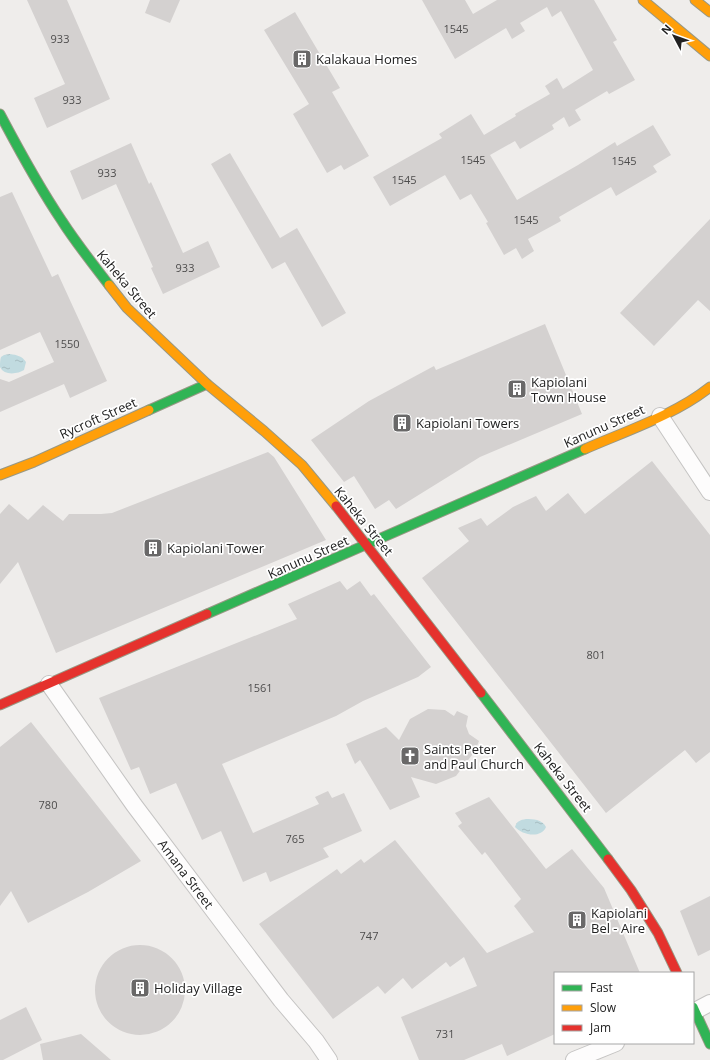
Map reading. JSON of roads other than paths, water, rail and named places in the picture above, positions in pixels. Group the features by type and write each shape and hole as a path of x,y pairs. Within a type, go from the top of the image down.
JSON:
{"street":[{"path":"643,0 710,56"},
{"path":"695,0 710,12"},
{"name":"Kaheka Street","path":"0,114 20,152 52,206 84,253 127,308 207,384 264,431 302,465 367,545 594,839 631,890 655,928 677,972"},
{"name":"Rycroft Street","path":"0,475 34,462 207,384"},
{"name":"Kanunu Street","path":"0,705 660,416 696,398 710,387"},
{"path":"660,416 710,492"},
{"name":"Amana Street","path":"49,684 138,811 281,1000 316,1041 329,1060"},
{"path":"710,1003 694,1010 710,1044"},
{"path":"574,1060 614,1044"}],"water":[{"path":"10,354 23,358 26,362 24,370 8,373 2,370 0,367 1,357"},
{"path":"534,819 542,822 546,827 544,831 536,834 527,834 515,827 519,821"}],"place":[{"name":"Kalakaua Homes","path":"302,59"},
{"name":"Kapiolani Town House","path":"517,389"},
{"name":"Kapiolani Towers","path":"402,423"},
{"name":"Kapiolani Tower","path":"153,548"},
{"name":"Saints Peter and Paul Church","path":"410,756"},
{"name":"Kapiolani Bel - Aire","path":"577,920"},
{"name":"Holiday Village","path":"140,988"}]}
